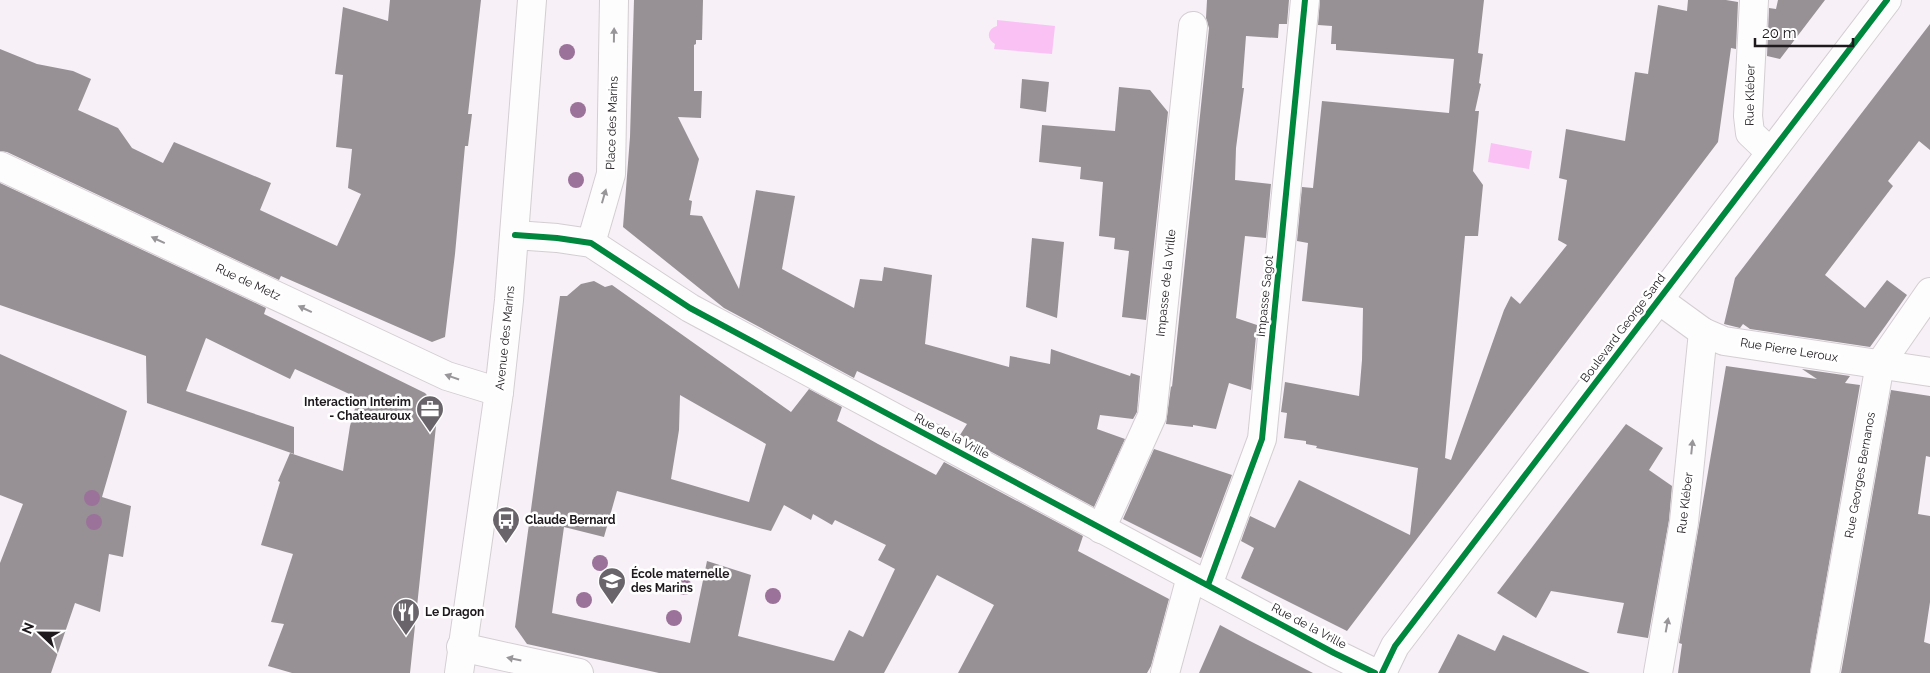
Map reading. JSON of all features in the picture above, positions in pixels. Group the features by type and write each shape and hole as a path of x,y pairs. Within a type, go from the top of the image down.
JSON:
{"street":[{"name":"Avenue des Marins","path":"460,660 499,392 515,235 532,0"},
{"name":"Place des Marins","path":"592,243 611,174 614,0"},
{"name":"Impasse Sagot","path":"1164,673 1200,581 1262,438 1305,0"},
{"name":"Rue Kléber","path":"1754,0 1748,116 1750,133 1770,152"},
{"name":"Boulevard George Sand","path":"1382,673 1395,646 1659,300 1720,215 1887,0"},
{"name":"Impasse de la Vrille","path":"1101,529 1152,416 1193,26"},
{"name":"Rue de Metz","path":"0,166 447,376 499,392"},
{"name":"Rue de la Vrille","path":"515,235 592,243 690,308 1334,653 1376,673"},
{"name":"Rue Georges Bernanos","path":"1824,673 1880,364 1930,292"},
{"name":"Rue Pierre Leroux","path":"1659,300 1702,332 1724,340 1930,372"},
{"name":"Rue Kléber","path":"1658,673 1684,522 1702,332"},
{"path":"460,660 579,673"}],"shaded area":[{"path":"997,20 1055,26 1052,54 994,49 995,44 990,40 989,34 991,29 997,26"},
{"path":"1491,143 1532,151 1529,169 1488,162"}],"building":[{"path":"390,0 481,0 468,114 472,114 468,146 465,146 445,337 432,342 281,276 279,280 7,152 0,151 0,49 37,64 73,71 91,79 78,110 118,128 132,148 163,163 174,142 271,183 260,210 337,246 361,194 348,188 352,149 336,147 343,75 335,74 343,7 388,21"},
{"path":"634,0 703,0 702,40 696,40 694,45 694,91 702,91 701,118 678,117 699,159 689,200 692,201 690,215 702,216 739,289 756,190 795,196 782,269 854,308 860,279 882,281 884,267 932,275 925,344 1009,367 1010,356 1050,364 1051,349 1130,376 1131,373 1140,376 1137,412 1133,419 1100,415 1097,429 1125,439 1094,507 960,435 967,424 857,371 854,378 724,308 623,227 630,137"},
{"path":"1207,0 1289,0 1287,24 1279,24 1278,38 1246,36 1242,88 1244,88 1236,148 1235,180 1271,184 1266,238 1245,236 1236,318 1257,325 1251,390 1229,383 1216,429 1193,425 1193,427 1166,424 1172,387 1209,28 1206,18"},
{"path":"1320,0 1484,0 1478,53 1483,54 1479,83 1481,84 1475,111 1479,111 1473,171 1483,185 1478,236 1465,236 1445,458 1451,460 1504,310 1511,296 1520,304 1567,245 1558,240 1567,180 1559,178 1566,129 1625,141 1635,72 1648,74 1658,5 1687,11 1688,0 1726,0 1738,2 1736,49 1731,48 1718,142 1347,631 1241,578 1254,548 1241,541 1250,516 1275,528 1299,480 1410,535 1418,468 1316,448 1317,446 1306,444 1306,441 1284,438 1287,413 1281,412 1285,382 1359,396 1362,360 1363,308 1302,301 1308,243 1297,241 1302,187 1313,188 1322,101 1449,113 1454,59 1336,50 1336,44 1331,44 1332,26 1318,25"},
{"path":"1778,0 1825,0 1780,59 1767,56 1769,8 1776,9"},
{"path":"1930,24 1930,150 1919,141 1888,181 1893,186 1825,275 1865,308 1887,280 1907,295 1870,347 1750,329 1743,324 1740,328 1724,324 1735,278"},
{"path":"1022,79 1049,82 1046,112 1020,108"},
{"path":"1119,87 1150,90 1168,112 1146,320 1122,317 1129,251 1114,249 1115,238 1099,236 1103,182 1080,179 1081,167 1039,162 1042,125 1115,131"},
{"path":"0,183 266,308 264,314 425,393 438,407 410,673 292,673 268,666 284,624 271,622 293,554 261,545 280,482 278,481 290,453 343,471 350,426 358,398 295,369 290,379 206,338 186,391 294,427 294,454 147,403 146,356 0,305"},
{"path":"1032,238 1064,242 1057,318 1026,307"},
{"path":"594,281 605,287 612,285 791,412 809,389 842,407 837,421 878,444 936,475 944,462 1083,536 1078,551 1169,599 1151,666 1147,673 958,673 994,605 937,575 884,673 659,673 527,644 515,627 560,296 567,296 581,284","holes":["680,395 766,444 749,502 671,479 679,430","617,491 771,531 784,505 811,520 813,514 832,525 835,520 886,545 878,560 895,569 863,637 849,630 834,661 738,636 751,575 707,561 690,643 552,613 564,527 604,537"]},
{"path":"0,354 127,411 102,497 131,506 123,557 109,554 100,612 75,603 51,673 0,673 0,563 23,504 0,495"},
{"path":"1726,366 1817,379 1802,369 1850,376 1845,383 1860,385 1810,673 1678,673 1682,644 1679,643"},
{"path":"1891,390 1930,396 1930,457 1926,456 1918,514 1930,516 1930,602 1924,642 1930,644 1930,673 1841,673"},
{"path":"1626,424 1663,448 1649,470 1672,486 1669,520 1648,638 1617,633 1624,603 1551,591 1536,618 1497,593"},
{"path":"1154,449 1232,475 1201,558 1123,519"},
{"path":"1220,625 1248,640 1313,673 1199,673"},
{"path":"1458,634 1495,651 1503,635 1590,673 1438,673"}],"cycle path":[{"path":"1208,585 1262,439 1305,0"},
{"path":"1382,673 1395,646 1887,0"},
{"path":"515,235 591,243 690,308 1334,653 1375,673"}],"place":[{"name":"Interaction Interim - Chateauroux","path":"430,433"},
{"name":"Claude Bernard","path":"506,544"},
{"name":"École maternelle des Marins","path":"612,605"},
{"name":"Le Dragon","path":"406,636"}]}
